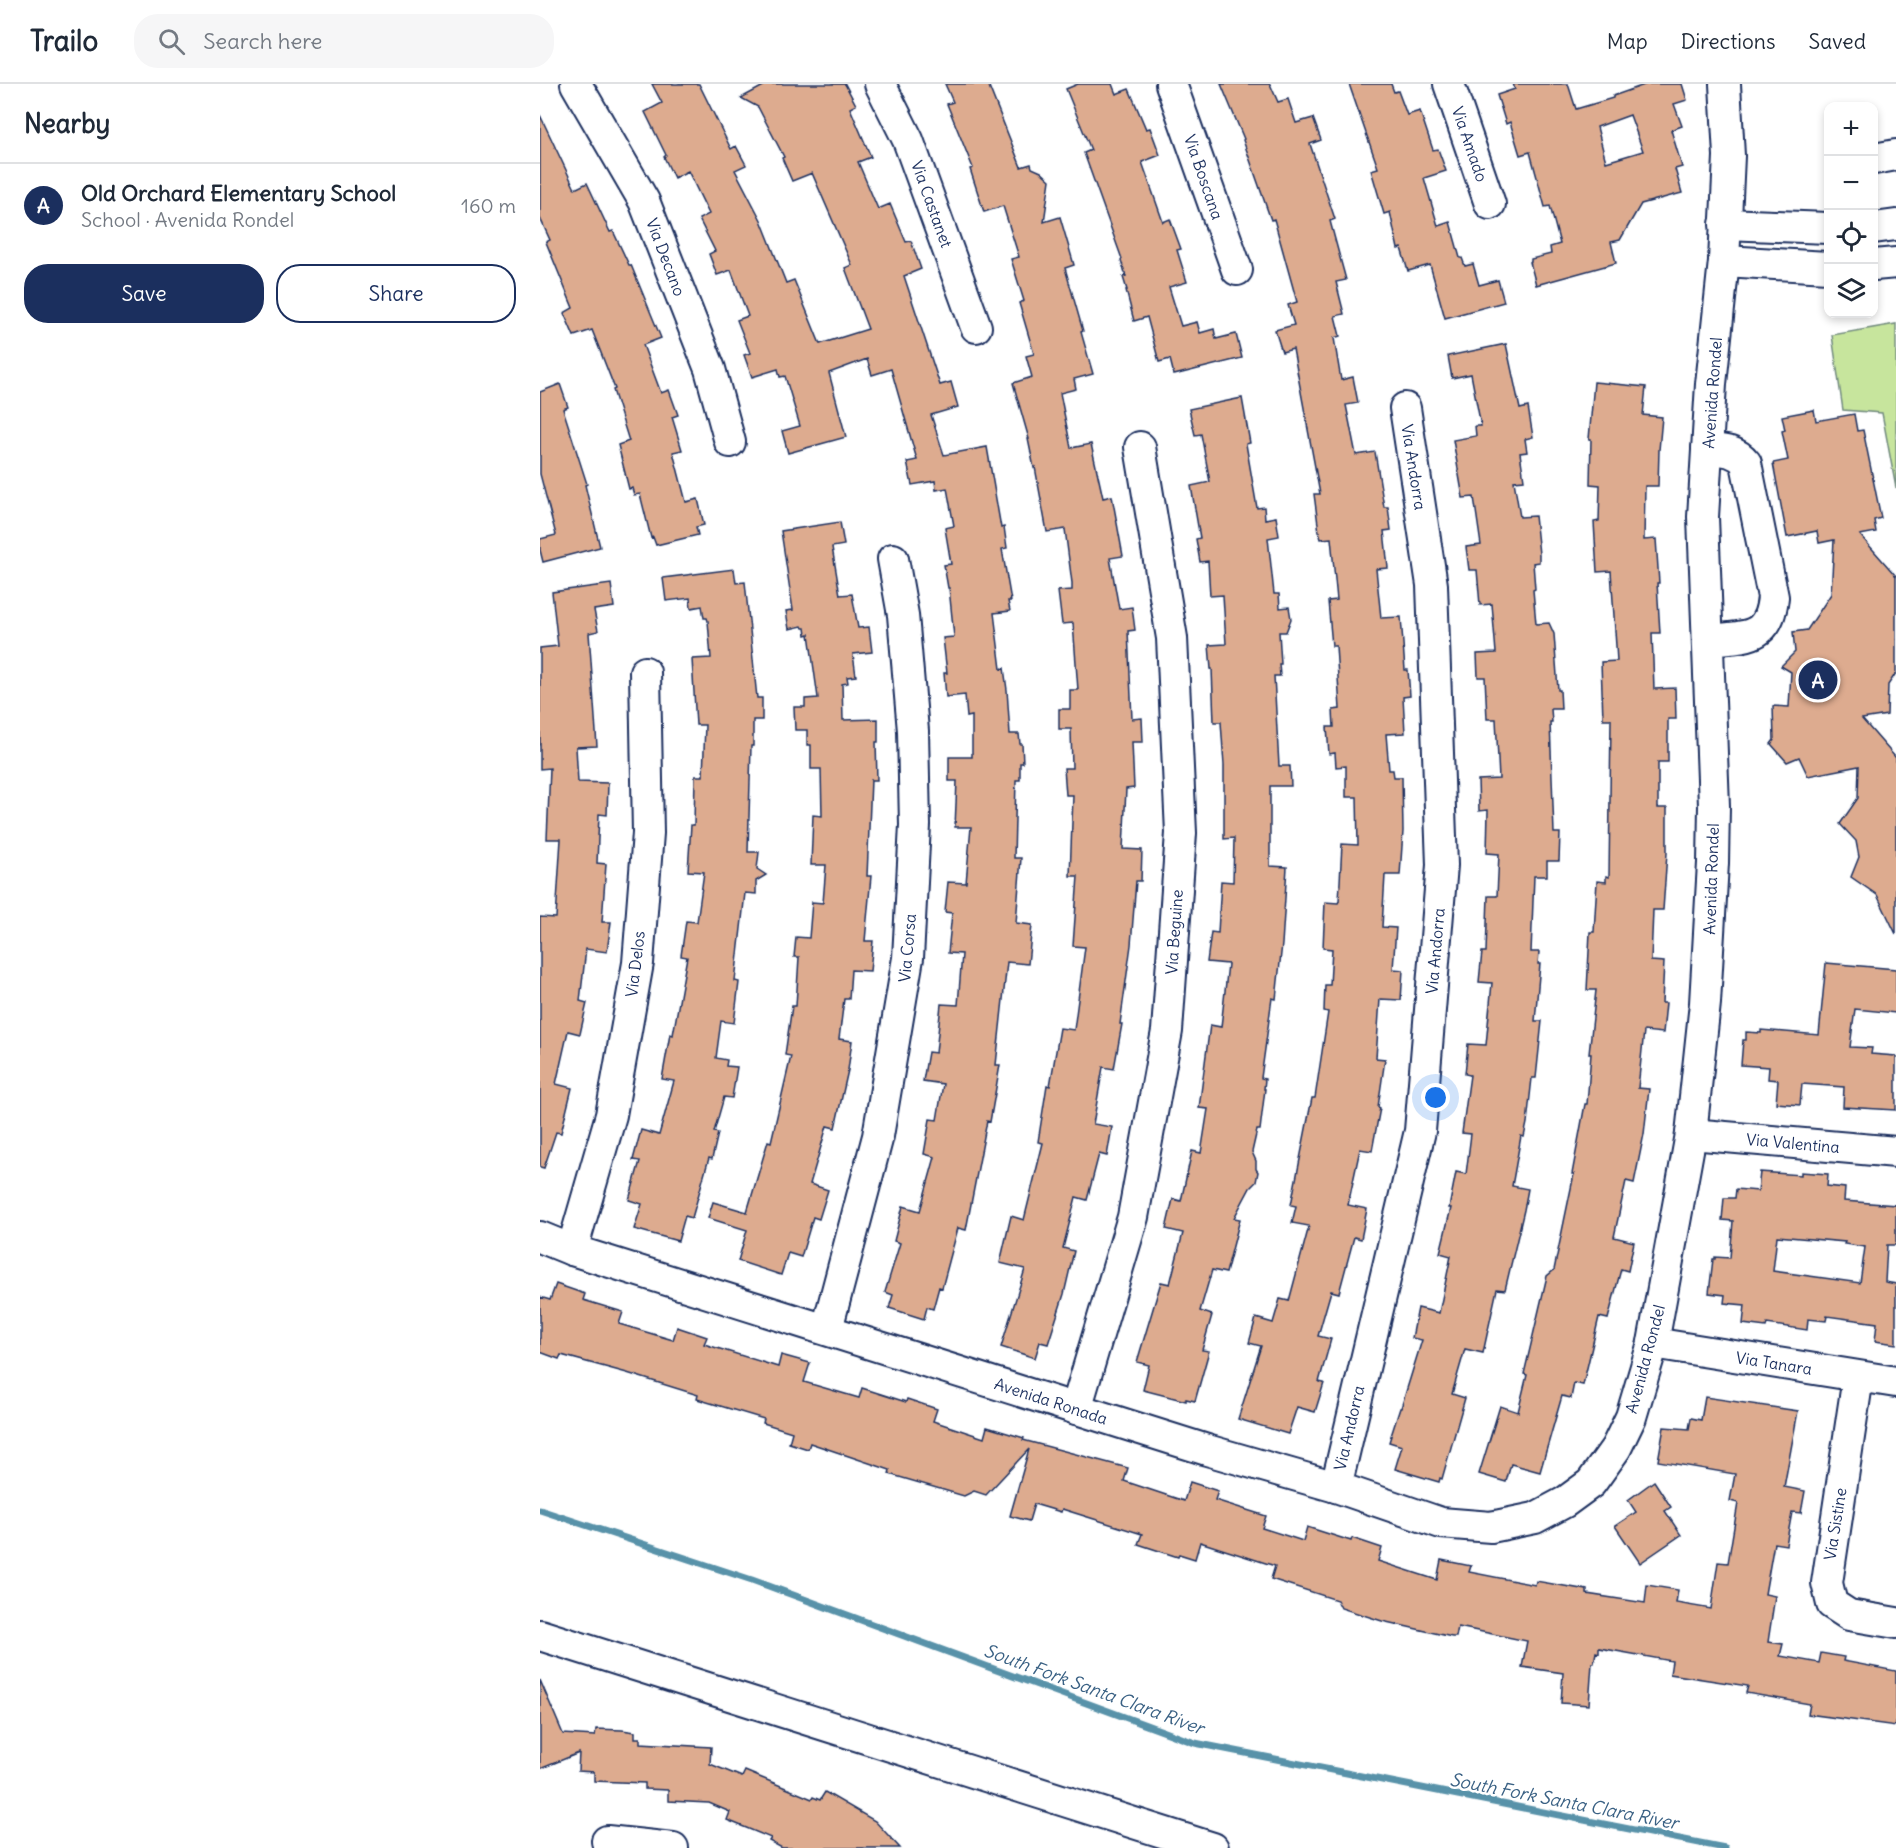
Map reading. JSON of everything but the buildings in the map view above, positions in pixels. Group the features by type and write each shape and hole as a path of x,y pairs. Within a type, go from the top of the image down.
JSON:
{"street":[{"name":"Via Decano","path":"576,84 644,201 710,369 730,442"},
{"name":"Via Castanet","path":"880,84 908,140 976,327"},
{"name":"Via Boscana","path":"1171,84 1236,270"},
{"name":"Via Amado","path":"1449,84 1490,204"},
{"name":"Avenida Rondel","path":"1565,1502 1591,1483 1616,1448 1631,1417 1653,1343 1691,1134 1705,1003 1713,863 1714,806 1703,517 1711,384 1724,261 1728,156 1725,84"},
{"path":"1878,158 1896,155"},
{"path":"1725,224 1824,228"},
{"path":"1878,227 1896,225"},
{"path":"1724,261 1824,267"},
{"path":"1878,265 1896,263"},
{"name":"Via Andorra","path":"1335,1487 1420,1131 1442,866 1432,585 1405,408"},
{"name":"Via Beguine","path":"1076,1409 1133,1217 1167,1031 1180,844 1172,638 1140,447"},
{"path":"1707,449 1732,452 1746,463 1773,597 1770,616 1765,626 1750,635 1708,640"},
{"name":"Via Corsa","path":"827,1329 878,1136 909,958 915,825 913,731 903,615 893,559"},
{"name":"Via Delos","path":"572,1250 611,1115 638,963 648,833 645,672"},
{"name":"Via Valentina","path":"1691,1134 1896,1152"},
{"name":"Avenida Ronada","path":"540,1237 572,1250 1076,1409 1335,1487 1442,1523 1491,1527 1535,1518 1565,1502"},
{"name":"Via Tanara","path":"1653,1343 1896,1382"},
{"name":"Via Sistine","path":"1858,1377 1827,1583 1832,1604 1849,1615 1896,1623"},
{"path":"540,1635 1212,1848"},
{"path":"607,1841 673,1848"}],"green space":[{"path":"1896,324 1896,488 1882,413 1843,410 1832,335"}],"waterway":[{"name":"South Fork Santa Clara River","path":"540,1510 752,1580 1195,1743 1725,1848"}],"place":[{"name":"Old Orchard Elementary School","path":"1818,680"}]}
